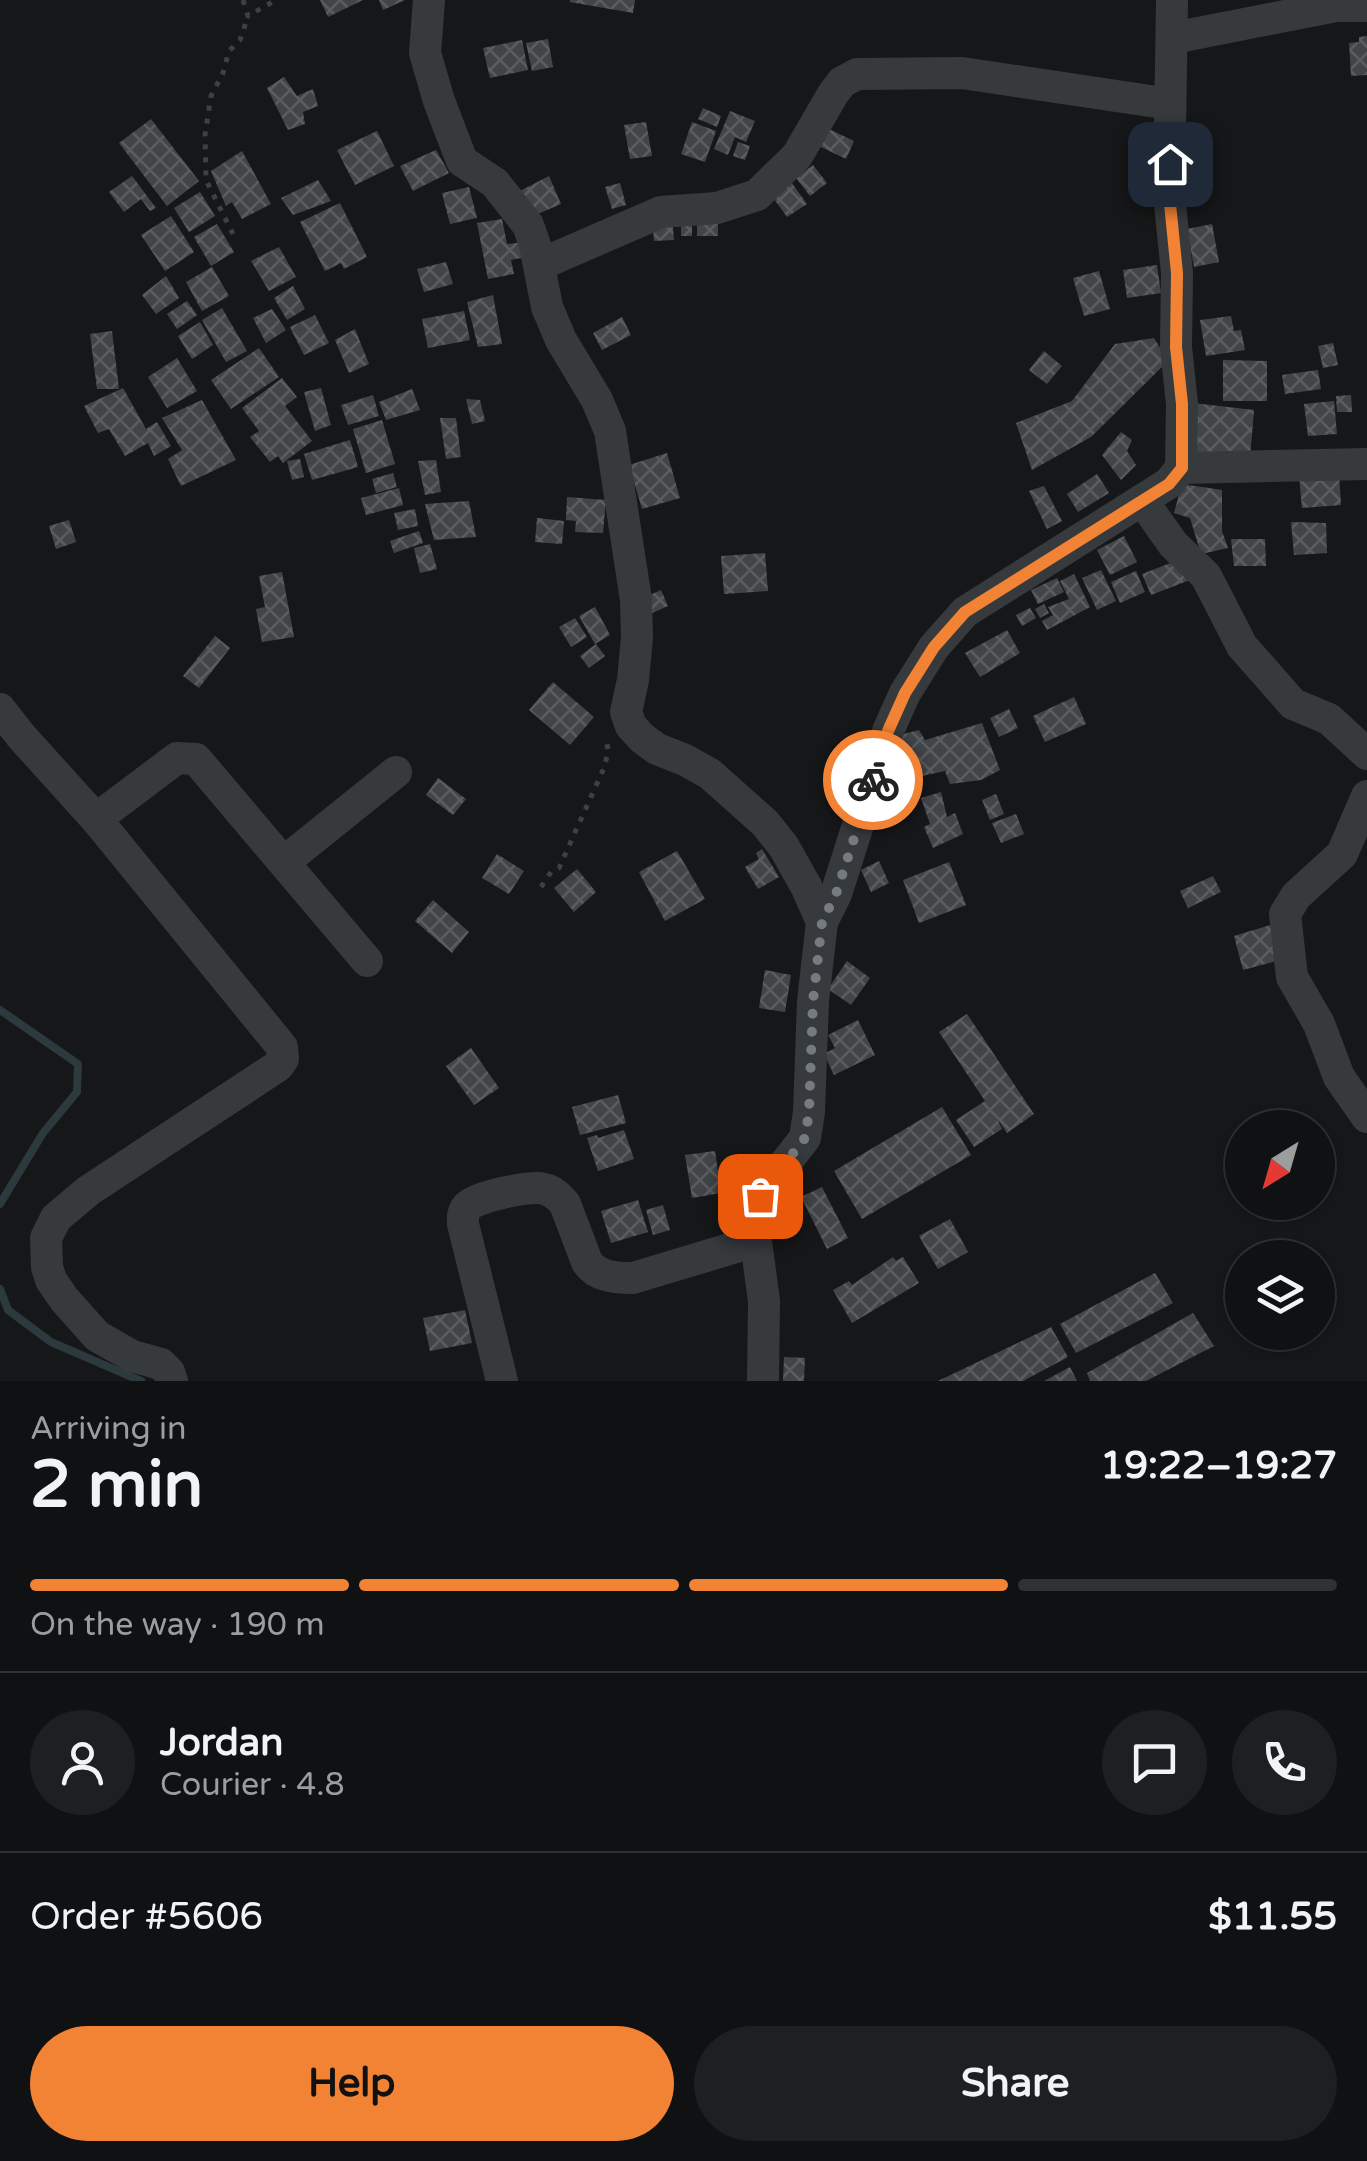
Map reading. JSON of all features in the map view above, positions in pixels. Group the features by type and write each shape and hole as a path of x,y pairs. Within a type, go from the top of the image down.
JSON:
{"street":[{"path":"429,0 425,53 462,160 495,184 528,225 547,306 561,340 598,400 610,432 636,600 637,637 626,712 630,726 657,750 710,774 765,823 784,848 822,922"},
{"path":"763,1381 764,1301 755,1214 760,1196 805,1138 822,922 836,894 888,731 905,693 934,647 965,612 1169,484 1182,468 1177,273 1169,194 1172,0"},
{"path":"1173,38 1336,6 1367,6"},
{"path":"539,265 661,212 718,208 757,195 797,156 833,94 842,82 856,74 962,73 1170,104"},
{"path":"1182,468 1367,464"},
{"path":"1142,500 1173,544 1206,576 1242,646 1293,704 1329,719 1367,754"},
{"path":"0,709 96,819 282,1047 283,1059 278,1066 88,1191 56,1218 46,1238 47,1267 64,1299 97,1336 132,1356 161,1364 170,1372 172,1381"},
{"path":"96,819 177,758 196,759 367,961"},
{"path":"284,862 396,772"},
{"path":"1367,796 1342,854 1296,896 1286,914 1292,977 1319,1024 1339,1076 1367,1117"},
{"path":"502,1381 463,1224 462,1213 468,1204 480,1198 536,1188 548,1190 565,1204 592,1270 618,1278 633,1278 756,1241"}],"path":[{"path":"233,234 206,180 205,134 211,96 248,16 243,0"},
{"path":"248,16 276,0"},
{"path":"542,887 558,868 604,768 607,740 626,712"}],"building":[{"path":"320,0 363,0 328,17"},
{"path":"379,0 405,0 383,10"},
{"path":"570,0 635,0 633,13"},
{"path":"1367,36 1367,75 1351,76 1349,43"},
{"path":"548,39 553,67 532,71 526,43"},
{"path":"522,40 528,70 490,78 483,48"},
{"path":"284,77 297,96 313,89 318,106 303,112 305,124 288,130 267,88"},
{"path":"703,108 721,116 717,127 698,119"},
{"path":"730,111 755,121 746,142 735,137 728,155 714,149"},
{"path":"151,119 199,181 167,206 119,143"},
{"path":"646,122 652,156 630,159 624,125"},
{"path":"692,122 716,131 705,162 681,154"},
{"path":"827,128 854,141 846,159 819,146"},
{"path":"377,131 394,166 355,185 337,150"},
{"path":"738,142 750,146 745,160 733,156"},
{"path":"436,150 449,173 413,191 400,166"},
{"path":"242,151 271,204 242,219 232,202 226,206 211,171"},
{"path":"1199,157 1205,189 1183,189 1179,159"},
{"path":"813,165 827,183 810,196 796,178"},
{"path":"132,176 156,208 150,211 141,199 124,212 109,192"},
{"path":"549,176 561,204 533,216 520,191"},
{"path":"789,179 807,204 787,217 769,192"},
{"path":"318,180 331,201 293,215 281,198"},
{"path":"620,183 626,205 612,209 605,187"},
{"path":"469,187 477,218 450,224 442,193"},
{"path":"200,192 215,216 189,232 174,208"},
{"path":"340,203 367,257 344,269 341,263 325,271 300,222"},
{"path":"171,216 194,252 165,271 141,235"},
{"path":"672,217 674,240 654,241 652,218"},
{"path":"681,218 692,218 692,236 681,236"},
{"path":"502,219 507,244 523,242 526,257 511,260 514,274 488,279 477,223"},
{"path":"697,220 718,220 718,236 697,236"},
{"path":"217,224 234,252 211,266 194,237"},
{"path":"1212,224 1219,262 1194,267 1187,229"},
{"path":"279,247 296,277 269,291 251,261"},
{"path":"446,262 453,284 424,292 417,269"},
{"path":"1157,265 1161,293 1127,298 1123,270"},
{"path":"212,267 229,296 202,311 186,282"},
{"path":"1099,271 1110,309 1084,316 1073,278"},
{"path":"166,276 179,298 156,314 142,295"},
{"path":"293,286 305,309 287,320 274,298"},
{"path":"493,295 502,344 478,347 467,302"},
{"path":"187,301 197,315 177,329 167,314"},
{"path":"222,308 247,351 226,362 202,320"},
{"path":"272,309 286,330 266,343 253,318"},
{"path":"464,311 470,340 428,348 422,319"},
{"path":"315,315 329,343 304,355 290,327"},
{"path":"1231,316 1234,331 1241,330 1245,350 1206,356 1200,320"},
{"path":"622,317 631,335 602,350 593,333"},
{"path":"200,322 213,345 192,359 178,336"},
{"path":"355,329 369,364 349,373 335,340"},
{"path":"112,331 119,389 97,389 90,334"},
{"path":"1154,338 1168,361 1091,437 1032,470 1016,423 1072,401 1115,344"},
{"path":"1333,343 1338,365 1323,368 1318,346"},
{"path":"259,348 279,377 231,409 211,380"},
{"path":"1044,351 1062,366 1047,384 1029,370"},
{"path":"177,358 197,391 167,408 148,377"},
{"path":"1223,360 1267,361 1267,401 1223,401"},
{"path":"1318,370 1321,389 1285,394 1282,375"},
{"path":"282,378 297,397 285,406 312,441 283,463 278,456 270,462 250,437 259,431 242,408"},
{"path":"123,388 146,429 157,422 171,446 154,456 148,443 125,456 109,429 98,433 84,406"},
{"path":"321,388 331,425 315,431 304,392"},
{"path":"412,389 420,410 386,420 379,402"},
{"path":"373,395 379,416 348,425 341,405"},
{"path":"1351,395 1352,412 1337,412 1336,396"},
{"path":"466,399 480,400 485,421 472,424"},
{"path":"202,400 236,460 181,486 168,459 182,450 162,418"},
{"path":"1334,401 1337,434 1308,436 1304,404"},
{"path":"1193,403 1254,410 1250,458 1188,452"},
{"path":"440,418 456,418 461,457 446,459"},
{"path":"382,420 395,464 366,473 353,429"},
{"path":"1121,432 1132,440 1127,451 1136,465 1121,480 1102,455"},
{"path":"350,440 358,467 312,480 304,454"},
{"path":"667,453 680,498 642,509 629,465"},
{"path":"300,459 304,477 292,480 287,461"},
{"path":"436,460 441,492 425,495 418,461"},
{"path":"393,473 397,487 376,493 372,479"},
{"path":"1097,474 1109,493 1078,512 1067,494"},
{"path":"1339,474 1341,505 1302,508 1299,477"},
{"path":"1182,484 1222,490 1222,531 1228,548 1201,554 1190,518 1174,513"},
{"path":"1044,486 1062,521 1047,529 1029,491"},
{"path":"399,488 403,505 366,515 361,498"},
{"path":"567,497 606,500 603,533 575,532 576,521 566,520"},
{"path":"469,501 476,537 434,540 425,504"},
{"path":"415,509 418,526 398,530 394,513"},
{"path":"537,518 564,521 562,544 535,542"},
{"path":"69,520 76,542 56,549 49,526"},
{"path":"1291,522 1326,523 1327,553 1294,555"},
{"path":"419,531 423,543 394,553 390,541"},
{"path":"1124,536 1137,562 1110,575 1097,550"},
{"path":"1231,539 1265,539 1266,566 1234,566"},
{"path":"430,544 437,569 420,573 414,548"},
{"path":"765,553 768,591 724,594 721,556"},
{"path":"1181,559 1190,580 1151,595 1142,574"},
{"path":"1101,570 1116,601 1097,610 1082,578"},
{"path":"1136,571 1145,592 1120,603 1111,582"},
{"path":"282,572 294,637 262,642 256,609 265,607 259,576"},
{"path":"1074,574 1090,607 1047,630 1042,621 1053,615 1048,607 1069,599 1060,581"},
{"path":"1057,578 1064,592 1038,604 1031,590"},
{"path":"661,590 668,606 650,614 643,598"},
{"path":"1044,604 1049,613 1040,618 1035,609"},
{"path":"595,607 610,635 595,644 579,616"},
{"path":"1030,608 1036,618 1022,626 1016,615"},
{"path":"575,618 587,637 571,647 559,627"},
{"path":"1007,630 1020,653 980,677 965,653"},
{"path":"215,636 230,648 199,688 183,676"},
{"path":"596,644 605,656 589,668 580,656"},
{"path":"553,682 594,717 570,745 529,710"},
{"path":"1074,697 1086,724 1045,742 1033,716"},
{"path":"1009,709 1018,728 999,737 990,718"},
{"path":"982,723 1000,770 981,780 950,784 945,771 904,780 892,737 919,730 925,740"},
{"path":"438,778 466,799 453,815 426,795"},
{"path":"941,792 947,817 955,813 963,834 933,848 924,827 930,824 921,798"},
{"path":"996,794 1004,814 990,820 982,800"},
{"path":"1016,814 1024,834 1001,843 992,823"},
{"path":"762,849 779,877 758,889 745,867 759,859 756,853"},
{"path":"677,851 705,899 665,921 639,872"},
{"path":"497,854 524,871 509,894 482,878"},
{"path":"879,861 889,883 871,892 861,870"},
{"path":"949,862 966,905 919,923 903,880"},
{"path":"577,869 596,892 574,912 554,888"},
{"path":"1213,876 1221,892 1188,908 1180,891"},
{"path":"433,900 469,932 452,953 415,921"},
{"path":"1274,924 1284,959 1243,970 1234,936"},
{"path":"847,961 870,978 851,1005 828,989"},
{"path":"765,970 791,975 785,1012 759,1008"},
{"path":"967,1014 1034,1114 1007,1133 997,1118 1002,1129 974,1147 956,1120 985,1101 939,1032"},
{"path":"858,1020 875,1055 834,1075 824,1054 835,1048 828,1035"},
{"path":"471,1048 499,1088 474,1105 446,1066"},
{"path":"618,1095 626,1123 580,1135 572,1107"},
{"path":"942,1107 971,1155 862,1219 834,1171"},
{"path":"624,1130 634,1159 598,1171 587,1138"},
{"path":"715,1151 721,1193 692,1198 685,1155"},
{"path":"822,1187 848,1238 827,1249 801,1197"},
{"path":"638,1200 648,1232 611,1243 601,1211"},
{"path":"663,1205 670,1230 653,1235 646,1210"},
{"path":"950,1219 968,1252 938,1269 919,1236"},
{"path":"893,1257 896,1261 903,1257 919,1283 852,1323 833,1290 849,1281 852,1285"},
{"path":"1155,1273 1173,1303 1076,1353 1060,1324"},
{"path":"465,1310 472,1343 430,1351 423,1318"},
{"path":"1193,1313 1214,1346 1146,1381 1090,1381 1087,1373"},
{"path":"1051,1327 1068,1357 1023,1381 938,1381"},
{"path":"784,1357 805,1358 804,1381 783,1381"},
{"path":"1070,1367 1077,1381 1044,1381"}],"waterway":[{"path":"0,1010 78,1064 77,1092 43,1133 0,1204"},
{"path":"0,1289 8,1310 51,1342 141,1381"}],"way so far":[{"path":"760,1196 805,1138 822,922 836,894 873,780"}],"route":[{"path":"873,780 905,693 934,647 965,612 1169,484 1182,468 1170,164"}]}
